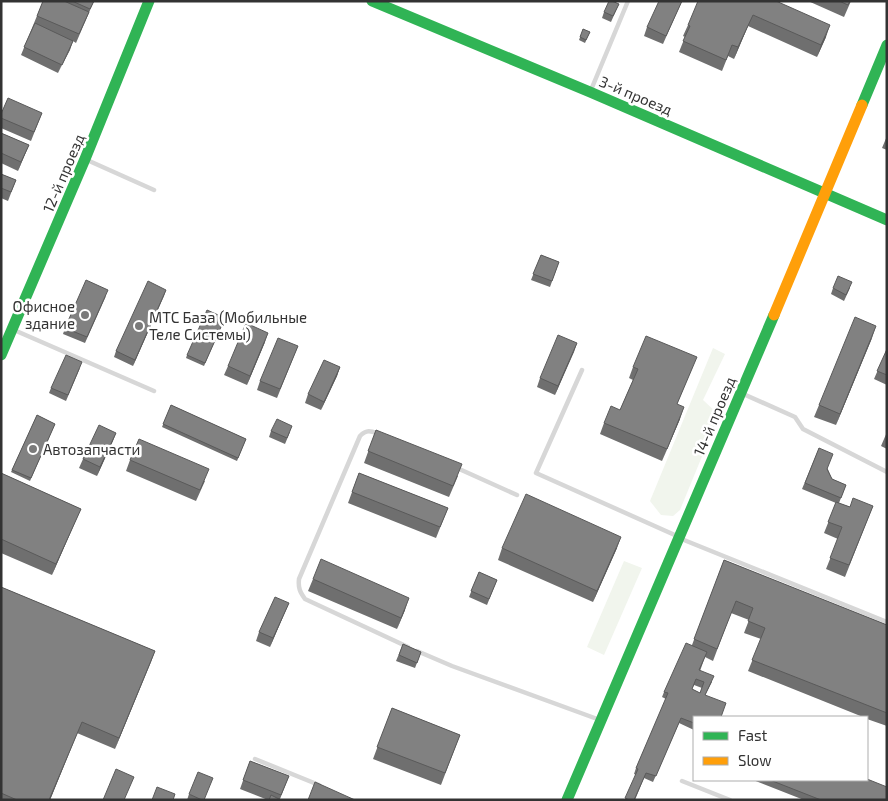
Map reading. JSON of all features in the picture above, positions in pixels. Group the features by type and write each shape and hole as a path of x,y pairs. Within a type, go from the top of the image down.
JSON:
{"street":[{"name":"12-й проезд","path":"1,355 86,159 149,1"},
{"name":"3-й проезд","path":"372,1 590,92 887,220"},
{"name":"14-й проезд","path":"568,800 887,45"}],"lane":[{"path":"590,92 628,1"},
{"path":"86,159 154,190"},
{"path":"13,330 154,391"},
{"path":"582,370 536,473 678,537 887,622"},
{"path":"740,393 795,417 803,429 887,472"},
{"path":"388,438 371,430 364,432 360,436 299,579 300,592 305,599 452,666 601,720"},
{"path":"448,465 517,495"},
{"path":"255,759 327,789"},
{"path":"682,781 730,800"}],"shaded area":[{"path":"713,348 725,354 703,400 719,415 680,510 673,516 661,515 650,501"},
{"path":"624,561 642,568 604,655 587,647"}],"building":[{"path":"43,1 64,1 89,12 79,34 37,16"},
{"path":"72,1 94,1 90,9"},
{"path":"609,1 619,4 613,16 604,12"},
{"path":"659,1 682,1 666,36 647,27"},
{"path":"698,1 776,1 830,25 821,45 753,15 738,47 732,45 726,60 683,41"},
{"path":"839,1 850,1 848,5"},
{"path":"35,23 73,41 62,65 24,47"},
{"path":"583,29 590,32 586,40 580,37"},
{"path":"8,98 42,113 34,132 1,118"},
{"path":"1,133 29,145 21,162 1,153"},
{"path":"1,174 16,180 11,192 1,188"},
{"path":"541,255 559,262 552,281 533,274"},
{"path":"838,276 852,282 846,295 833,288"},
{"name":"Офисное здание","path":"86,280 108,290 87,337 65,328"},
{"name":"МТС База (Мобильные Теле Системы)","path":"148,281 166,290 135,360 116,351"},
{"path":"207,310 225,318 205,363 187,355"},
{"path":"855,317 876,326 840,414 819,405"},
{"path":"246,323 268,333 250,376 228,366"},
{"path":"558,335 577,343 558,386 540,378"},
{"path":"646,336 697,357 677,404 684,407 667,449 604,423 611,406 620,410 638,369 633,367"},
{"path":"278,338 298,346 280,389 260,381"},
{"path":"887,349 887,375 877,371"},
{"path":"66,355 82,362 68,395 51,388"},
{"path":"324,360 340,367 324,402 308,394"},
{"path":"171,405 246,439 238,458 163,424"},
{"name":"Автозапчасти","path":"37,415 55,424 31,478 12,470"},
{"path":"277,419 292,426 287,438 271,431"},
{"path":"99,425 116,433 100,467 83,459"},
{"path":"376,430 462,464 453,486 368,451"},
{"path":"139,439 209,469 200,490 130,460"},
{"path":"819,448 833,454 827,469 832,479 846,485 841,498 805,483"},
{"path":"1,473 81,509 56,564 1,539"},
{"path":"359,473 448,508 440,527 352,492"},
{"path":"526,494 621,537 597,591 502,548"},
{"path":"853,498 873,506 849,565 830,558 842,527 828,522 836,502 850,507"},
{"path":"321,559 409,598 401,618 313,579"},
{"path":"724,560 887,625 887,713 752,660 765,628 748,621 753,608 736,601 717,649 694,639"},
{"path":"479,572 497,580 489,599 471,591"},
{"path":"1,587 155,651 119,738 82,722 49,800 17,800 1,793"},
{"path":"275,597 289,603 273,638 259,632"},
{"path":"686,643 707,652 699,670 714,676 705,695 726,703 721,716 693,716 693,723 681,718 656,776 646,773 634,800 629,800 625,798 668,693 664,692","holes":["696,679 704,682 700,693 692,689"]},
{"path":"403,644 421,652 417,663 399,655"},
{"path":"392,708 460,735 445,773 377,747"},
{"path":"250,761 289,776 281,795 243,780"},
{"path":"116,769 134,777 124,800 103,800"},
{"path":"198,772 213,778 204,800 189,794"},
{"path":"868,779 887,787 887,800 821,800 773,781 868,781"},
{"path":"315,782 355,800 308,800"},
{"path":"157,787 175,794 173,800 152,800"},
{"path":"271,795 281,800 269,800"}],"traffic: fast":[{"path":"1,355 85,159 149,1"},
{"path":"372,1 590,92 887,220"},
{"path":"862,105 887,45"},
{"path":"567,800 774,315"}],"traffic: slow":[{"path":"774,315 862,105"}],"place":[{"name":"Офисное здание","path":"85,315"},
{"name":"МТС База (Мобильные Теле Системы)","path":"139,326"},
{"name":"Автозапчасти","path":"33,449"}]}
